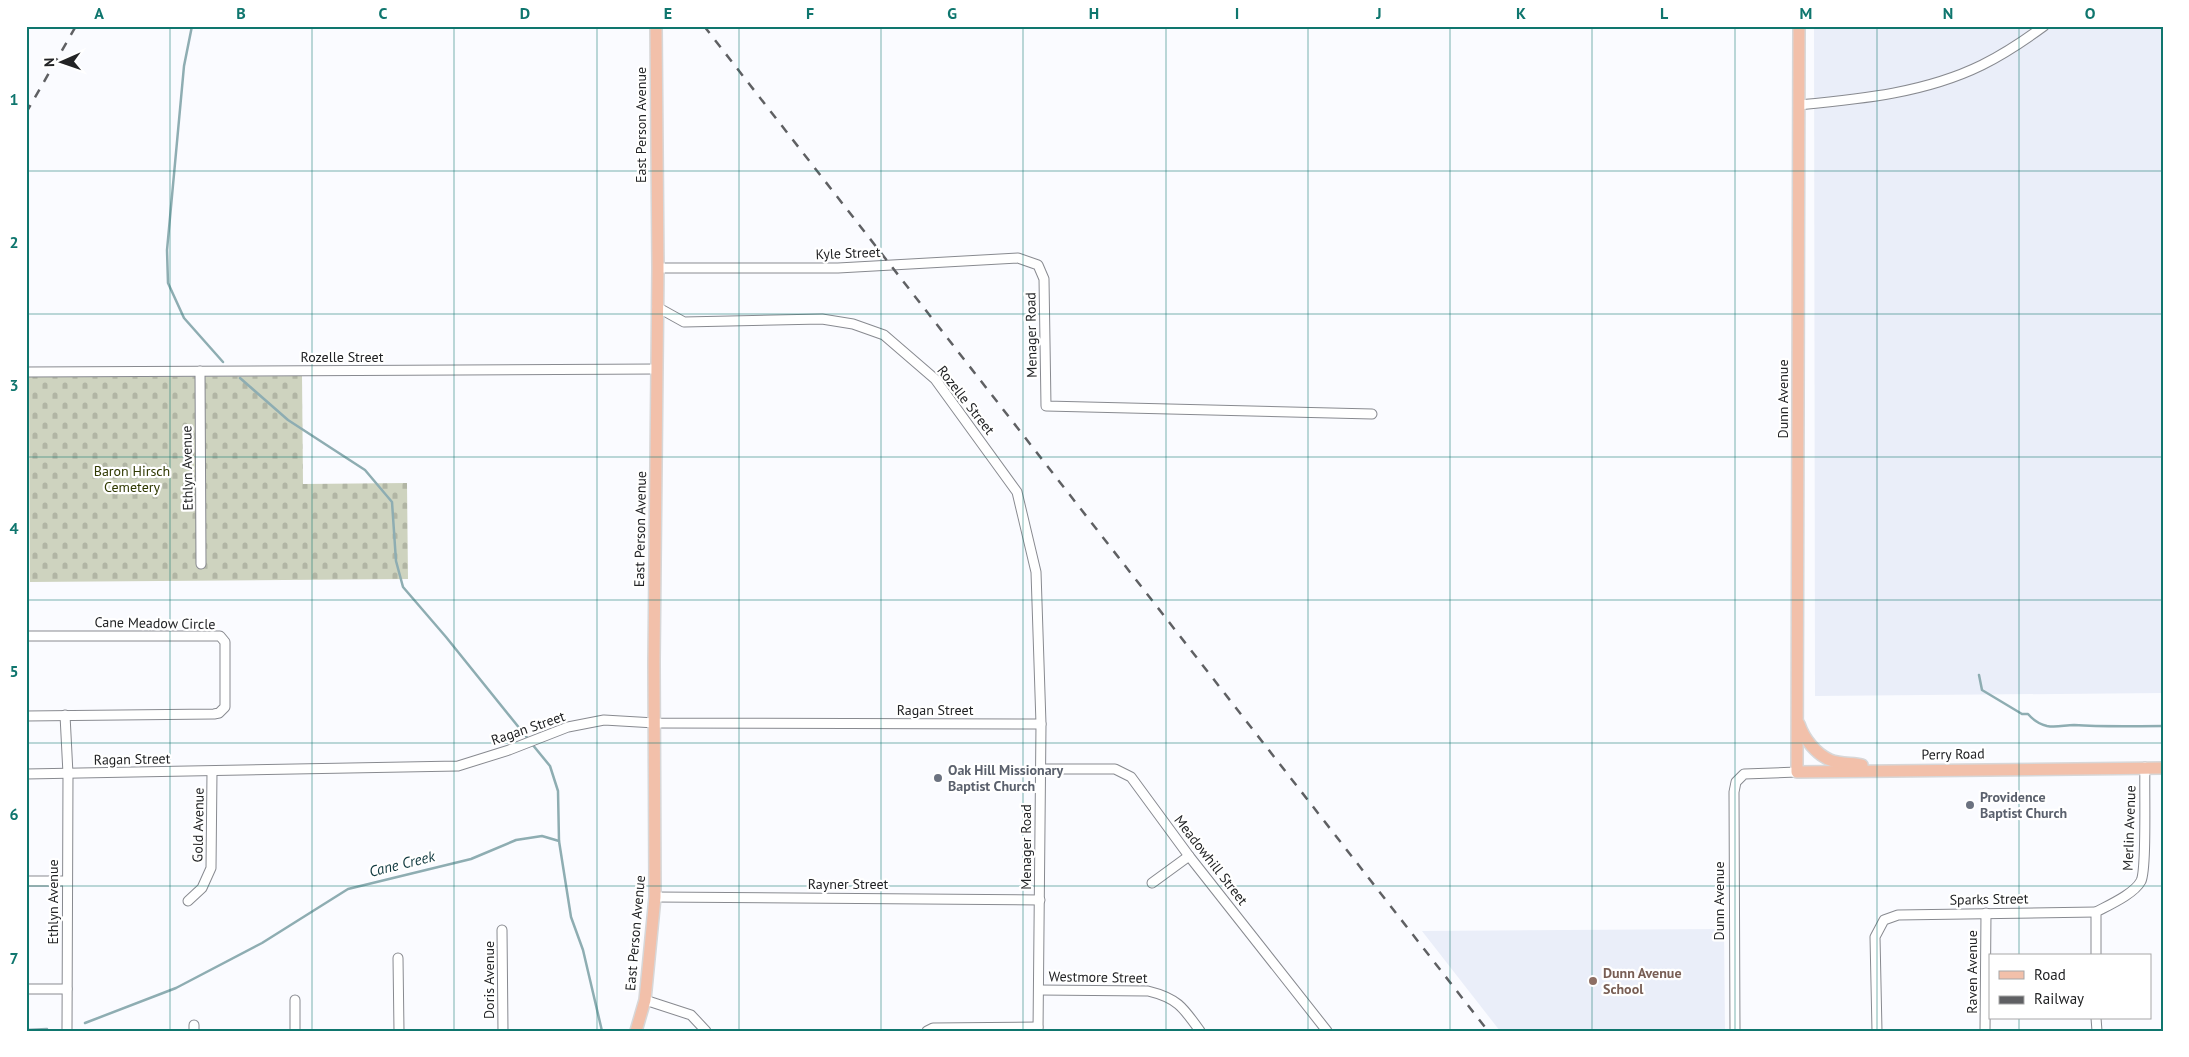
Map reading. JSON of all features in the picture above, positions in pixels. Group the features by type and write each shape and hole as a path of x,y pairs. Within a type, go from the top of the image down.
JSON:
{"main road":[{"name":"East Person Avenue","path":"636,1031 645,1000 656,897 654,662 656,307 658,268 656,26"},
{"name":"Dunn Avenue","path":"1797,772 1799,26"},
{"path":"1797,718 1807,740 1818,753 1832,761 1887,770"},
{"name":"Perry Road","path":"1797,772 2163,768"}],"street":[{"path":"1799,105 1862,99 1944,80 1982,65 2044,26"},
{"name":"Kyle Street","path":"658,268 838,268 1018,258 1038,265"},
{"name":"Menager Road","path":"1038,265 1044,279 1046,406 1372,414"},
{"name":"Rozelle Street","path":"656,307 684,322 822,319 853,324 884,335 935,379 1017,492 1036,572"},
{"name":"Rozelle Street","path":"26,372 657,369"},
{"name":"Ethlyn Avenue","path":"200,371 202,564"},
{"name":"Menager Road","path":"1036,572 1041,724 1038,1029"},
{"name":"Cane Meadow Circle","path":"26,636 216,635 224,638 225,707 219,713 26,716"},
{"name":"Ethlyn Avenue","path":"66,715 68,774 66,881 67,1031"},
{"name":"Ragan Street","path":"26,774 458,766 506,751 568,727 604,720 655,723 1041,724"},
{"name":"Merlin Avenue","path":"2096,912 2127,895 2141,881 2145,768"},
{"name":"Meadowhill Street","path":"1040,769 1115,770 1131,777 1189,856 1327,1031"},
{"name":"Gold Avenue","path":"188,901 202,888 211,868 212,772"},
{"name":"Perry Road","path":"1744,774 1797,772"},
{"name":"Dunn Avenue","path":"1735,1031 1734,792 1736,782 1744,774"},
{"path":"1152,883 1189,856"},
{"path":"26,881 66,881"},
{"name":"Rayner Street","path":"656,897 1040,900"},
{"path":"2096,912 2096,954"},
{"name":"Sparks Street","path":"1876,1031 1875,937 1884,920 1898,915 2096,912"},
{"name":"Raven Avenue","path":"1985,1031 1986,913"},
{"name":"Doris Avenue","path":"502,930 502,1031"},
{"path":"398,958 399,1031"},
{"path":"26,989 67,989"},
{"name":"Westmore Street","path":"1039,990 1148,991 1165,995 1184,1008 1200,1031"},
{"path":"295,1000 295,1031"},
{"path":"645,1000 691,1015 706,1031"},
{"path":"927,1031 933,1028 1038,1029"}],"shaded area":[{"path":"1814,26 2163,26 2163,693 1815,696"},
{"name":"Dunn Avenue School","path":"1724,929 1725,1031 1500,1031 1422,931"}],"green space":[{"name":"Baron Hirsch Cemetery","path":"302,376 303,484 407,483 408,579 30,582 29,377"}],"waterway":[{"path":"192,26 184,66 167,250 168,283 184,318 223,362"},
{"path":"240,378 288,420 365,470 392,502 396,561 403,587 529,740"},
{"path":"1979,675 1982,690 2022,714 2028,714 2032,719 2047,726 2163,726"},
{"path":"532,744 550,766 558,791 559,841"},
{"name":"Cane Creek","path":"85,1023 176,988 262,943 348,889 471,859 516,840 542,836 559,841 571,917 583,950 602,1031"},
{"name":"Cane Creek","path":"26,1030 47,1029"}],"railway":[{"path":"26,113 76,26"},
{"path":"704,26 1488,1031"}],"place":[{"name":"Oak Hill Missionary Baptist Church","path":"938,778"},
{"name":"Providence Baptist Church","path":"1970,805"},
{"name":"Dunn Avenue School","path":"1593,981"}]}
